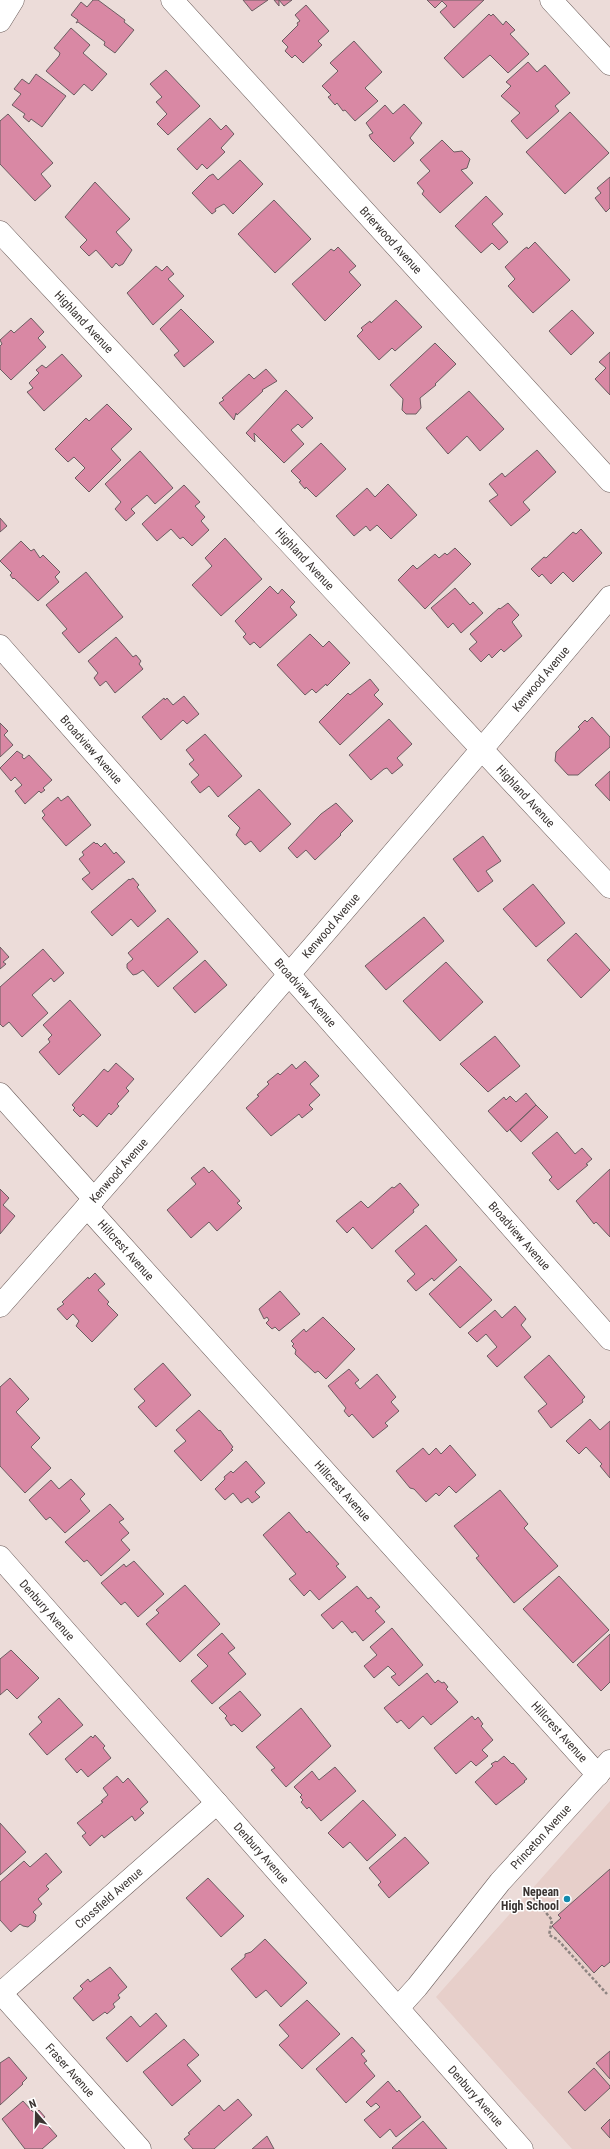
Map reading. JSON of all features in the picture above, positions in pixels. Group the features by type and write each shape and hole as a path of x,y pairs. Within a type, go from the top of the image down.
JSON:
{"street":[{"path":"0,21 13,0"},
{"name":"Brierwood Avenue","path":"172,0 610,481"},
{"path":"551,0 610,64"},
{"name":"Highland Avenue","path":"0,232 610,887"},
{"name":"Kenwood Avenue","path":"0,1306 289,975 482,750 610,596"},
{"name":"Broadview Avenue","path":"0,646 610,1339"},
{"name":"Hillcrest Avenue","path":"0,1094 90,1203 604,1768"},
{"name":"Denbury Avenue","path":"0,1557 522,2149"},
{"name":"Princeton Avenue","path":"398,2008 417,1987 500,1882 604,1768"},
{"name":"Crossfield Avenue","path":"0,1993 217,1803"},
{"name":"Fraser Avenue","path":"0,1993 140,2149"}],"path":[{"path":"527,1890 552,1920 548,1935 557,1939 607,1994"}],"shaded area":[{"name":"Nepean High School","path":"610,1801 610,2149 572,2149 436,1997"}],"building":[{"path":"93,0 98,0 125,20 124,22 134,30 115,53 104,45 105,42 78,22 76,23 78,20 71,15 81,2 87,7"},
{"path":"243,0 268,0 252,11"},
{"path":"274,0 279,0 279,6"},
{"path":"279,0 292,0 284,6"},
{"path":"427,0 484,0 454,28 440,12 447,6 442,1 435,8"},
{"path":"306,5 329,31 318,41 322,45 303,63 295,55 292,58 285,51 288,47 282,41 298,25 297,23 300,21 295,15"},
{"path":"489,14 491,16 493,14 503,25 506,21 515,30 510,34 529,54 508,73 490,55 463,78 444,58"},
{"path":"71,28 90,45 83,53 107,74 92,91 84,84 74,95 46,71 59,56 60,53 54,48"},
{"path":"354,41 382,72 365,88 378,101 355,121 345,110 343,111 337,103 335,105 328,97 331,95 322,86 338,71 330,63"},
{"path":"528,62 537,72 545,65 570,93 555,106 559,111 527,139 511,121 520,113 501,96 511,86 506,82"},
{"path":"166,70 200,106 168,135 157,124 167,114 156,102 162,97 150,84"},
{"path":"36,74 66,96 42,127 31,119 29,122 23,117 25,114 12,105 21,94 14,89 22,79 29,84"},
{"path":"404,104 422,123 410,138 414,143 394,162 371,139 369,135 373,133 366,123 385,105 393,114"},
{"path":"570,112 609,153 565,194 526,152"},
{"path":"8,114 53,163 41,174 51,186 35,201 0,164 0,121"},
{"path":"210,118 221,130 226,125 234,134 221,148 225,152 207,169 202,164 197,170 177,149"},
{"path":"442,140 454,152 462,151 470,159 467,168 461,170 473,183 440,213 422,194 424,191 417,183 430,171 420,160"},
{"path":"240,160 263,184 233,214 224,204 215,209 216,211 212,214 192,193 209,176 213,174 218,180"},
{"path":"610,177 610,208 606,212 595,198 601,193 597,188"},
{"path":"95,182 130,219 116,232 132,250 123,264 119,266 116,263 112,268 96,250 89,256 80,247 87,240 65,217"},
{"path":"486,196 503,214 492,224 508,242 499,250 492,243 481,253 455,226"},
{"path":"274,200 311,239 275,273 238,234"},
{"path":"535,242 570,280 533,313 508,286 515,279 505,267 524,249 527,247 528,249"},
{"path":"338,247 356,266 349,272 361,285 325,321 292,284 331,249 334,251"},
{"path":"156,266 162,271 167,266 174,274 168,279 184,296 153,325 127,293"},
{"path":"396,300 422,327 395,351 392,348 379,360 357,336 363,330 361,328 370,321 371,323"},
{"path":"181,309 214,342 184,367 174,355 179,351 160,329"},
{"path":"572,310 594,333 571,355 549,331"},
{"path":"31,318 44,332 38,338 46,347 11,380 0,369 0,346 2,344 0,340 11,330 14,333"},
{"path":"435,343 456,364 435,384 436,385 420,398 421,408 416,414 406,414 402,410 403,399 390,385"},
{"path":"610,352 610,395 595,379 606,368 599,362"},
{"path":"62,354 82,376 44,411 27,392 33,388 29,383 39,373 36,370 42,365 46,368"},
{"path":"266,369 277,381 262,390 263,391 237,415 236,413 234,420 219,403 224,400 222,398 249,374 254,379"},
{"path":"286,390 313,418 302,428 298,424 291,430 304,444 284,463 254,433 255,442 246,433"},
{"path":"469,391 504,429 480,451 467,436 448,454 426,428"},
{"path":"107,404 132,429 111,449 121,460 89,492 75,478 85,468 74,457 68,462 55,449 86,418 89,421"},
{"path":"321,443 346,469 316,497 306,487 305,489 299,482 301,481 291,471"},
{"path":"537,450 556,472 523,502 530,510 511,526 489,501 498,495 489,484 502,473 505,477"},
{"path":"140,451 173,488 155,504 147,495 131,509 135,513 126,521 115,509 121,502 105,484"},
{"path":"388,484 417,515 391,539 377,525 370,531 366,526 354,536 336,516 367,488 375,497"},
{"path":"184,485 200,502 195,506 205,517 201,521 209,530 192,546 183,537 180,539 171,529 157,541 142,524"},
{"path":"0,518 7,526 0,532"},
{"path":"581,529 602,553 573,582 563,572 551,584 542,574 539,577 531,569 544,557 546,558 573,532 576,534"},
{"path":"225,538 262,579 221,616 192,585 212,566 205,558"},
{"path":"21,541 31,551 34,549 40,558 43,555 60,572 55,577 59,582 38,601 14,578 13,579 10,575 12,573 0,561"},
{"path":"455,548 471,564 425,609 398,580 413,565 417,569 435,554 439,558 445,553 447,555"},
{"path":"86,572 123,617 79,653 62,633 67,629 46,605"},
{"path":"270,586 278,594 282,589 295,602 290,607 297,615 260,648 254,642 250,645 243,637 246,634 235,621"},
{"path":"455,588 470,605 473,602 483,613 461,633 453,623 448,628 431,608"},
{"path":"508,603 519,615 512,622 522,636 504,652 501,649 492,658 489,654 481,662 469,649 477,642 470,634 499,608 500,609"},
{"path":"310,634 323,647 329,641 350,663 327,686 326,684 316,693 312,689 305,695 277,665"},
{"path":"116,637 133,657 136,655 141,661 139,664 143,669 115,693 106,681 100,686 94,678 98,673 88,661"},
{"path":"370,679 379,690 374,695 383,704 340,745 319,722 348,693 350,695"},
{"path":"184,696 199,714 187,724 183,720 161,740 142,717 164,698 165,700 167,698 173,705"},
{"path":"592,717 610,737 610,747 578,775 568,775 555,761 556,752 580,729 578,727 585,720 587,722"},
{"path":"389,719 412,744 397,758 403,765 392,774 387,768 384,769 371,780 349,755"},
{"path":"0,723 8,731 4,735 13,745 0,757"},
{"path":"205,734 242,776 218,797 209,786 200,793 191,782 199,775 189,764 194,760 186,750"},
{"path":"17,751 23,755 22,757 24,759 29,755 52,780 43,788 45,790 41,793 39,791 25,804 15,791 22,785 15,777 11,781 0,768"},
{"path":"610,771 610,801 595,785"},
{"path":"259,789 291,824 260,852 251,841 245,845 236,835 240,828 228,816"},
{"path":"68,796 91,825 66,846 42,818 45,815 42,811 58,797 61,801"},
{"path":"336,803 353,821 315,860 306,850 297,858 288,848 321,814"},
{"path":"483,836 501,861 486,871 493,881 478,892 453,859"},
{"path":"94,842 101,847 105,843 114,854 116,852 125,862 92,890 82,879 90,873 79,859 84,855 82,852"},
{"path":"133,878 139,885 137,887 156,911 138,927 131,919 112,936 91,912 129,879 130,880"},
{"path":"533,884 565,923 536,947 503,909"},
{"path":"424,917 444,941 386,990 365,966"},
{"path":"168,918 198,952 158,987 143,970 133,975 127,968 127,964 133,959 128,953"},
{"path":"576,933 610,970 581,998 547,960"},
{"path":"0,947 9,957 3,962 6,964 0,969"},
{"path":"43,949 64,973 54,982 51,978 32,995 48,1013 22,1037 9,1022 3,1027 0,1024 0,987"},
{"path":"205,960 227,985 195,1013 173,988"},
{"path":"446,962 483,1002 440,1041 403,1001"},
{"path":"70,1000 101,1035 59,1075 39,1052 50,1042 48,1039 52,1035 43,1025"},
{"path":"495,1036 520,1066 488,1092 460,1064"},
{"path":"305,1061 319,1076 310,1084 320,1095 309,1105 313,1109 302,1118 299,1114 271,1136 246,1108 269,1084 267,1082 278,1073 280,1075 292,1064 296,1069"},
{"path":"116,1063 134,1079 126,1088 129,1091 117,1104 119,1106 111,1115 109,1113 97,1127 83,1114 80,1117 73,1110 75,1108 72,1105 104,1069 108,1072"},
{"path":"526,1093 536,1105 507,1132 488,1111 504,1097 506,1100 510,1096 516,1102"},
{"path":"536,1105 548,1117 521,1142 510,1130"},
{"path":"557,1132 575,1154 582,1148 592,1159 586,1164 588,1165 558,1190 549,1180 552,1177 532,1153"},
{"path":"204,1167 209,1173 212,1170 240,1201 237,1203 242,1208 217,1231 209,1222 191,1238 167,1210 196,1184 191,1178"},
{"path":"610,1169 610,1237 596,1222 594,1224 576,1201"},
{"path":"400,1183 419,1205 413,1210 414,1212 372,1249 353,1227 347,1233 336,1221 361,1201 368,1208 392,1187 394,1188"},
{"path":"0,1189 9,1198 3,1205 15,1216 0,1234"},
{"path":"426,1225 457,1260 434,1281 432,1278 416,1291 407,1281 415,1274 395,1251"},
{"path":"460,1266 492,1300 460,1328 429,1294"},
{"path":"95,1273 105,1284 98,1290 109,1302 107,1304 118,1315 92,1342 76,1326 79,1321 73,1314 67,1320 57,1309 64,1304 62,1302 88,1277 89,1279"},
{"path":"280,1291 300,1314 279,1331 275,1327 272,1329 266,1323 269,1320 267,1317 264,1319 259,1309"},
{"path":"515,1306 526,1319 521,1325 531,1337 497,1367 487,1356 497,1347 486,1334 477,1342 468,1333 495,1310 502,1318"},
{"path":"323,1317 355,1349 326,1379 318,1371 315,1373 295,1354 296,1350 292,1346 294,1344 291,1341 304,1329 306,1332"},
{"path":"549,1355 585,1397 582,1400 583,1402 551,1428 538,1411 547,1404 524,1377"},
{"path":"163,1363 191,1395 156,1427 138,1407 145,1401 134,1389"},
{"path":"349,1369 359,1380 355,1383 360,1389 377,1374 396,1397 391,1402 399,1411 385,1423 388,1426 373,1438 352,1414 349,1417 344,1411 346,1408 328,1386"},
{"path":"10,1378 29,1399 16,1412 40,1438 31,1447 51,1468 25,1493 0,1466 0,1387"},
{"path":"199,1410 219,1431 220,1430 233,1447 231,1449 233,1450 201,1481 174,1451 186,1441 176,1430"},
{"path":"590,1419 600,1430 610,1421 610,1478 600,1466 602,1464 586,1447 579,1454 566,1441"},
{"path":"450,1445 476,1475 456,1493 449,1486 439,1496 436,1493 426,1502 414,1489 410,1488 396,1471 423,1448 429,1455 436,1448 441,1454"},
{"path":"246,1461 265,1483 255,1492 260,1497 252,1503 248,1498 241,1503 233,1493 225,1500 215,1489 225,1479 224,1477 231,1471 233,1473"},
{"path":"71,1479 85,1494 80,1499 90,1511 65,1533 50,1517 46,1520 29,1500 51,1480 59,1489"},
{"path":"500,1490 528,1524 524,1528 558,1566 514,1603 476,1558 479,1556 454,1526"},
{"path":"110,1504 124,1519 119,1522 129,1533 121,1540 130,1550 101,1576 87,1560 84,1562 65,1542"},
{"path":"289,1512 307,1533 309,1531 339,1564 336,1566 346,1577 319,1600 310,1590 304,1596 289,1579 296,1574 263,1535"},
{"path":"134,1561 164,1594 138,1617 125,1602 121,1605 101,1583 124,1564 126,1567"},
{"path":"559,1576 609,1630 573,1663 523,1609"},
{"path":"185,1585 220,1624 180,1662 146,1624 159,1613 156,1610"},
{"path":"357,1586 368,1599 371,1597 380,1607 375,1611 385,1622 363,1641 355,1631 352,1633 342,1621 333,1629 321,1615"},
{"path":"392,1628 423,1665 399,1686 391,1677 396,1674 388,1666 374,1678 364,1666 377,1655 370,1647"},
{"path":"222,1633 235,1648 228,1653 246,1674 212,1704 191,1681 208,1666 197,1655"},
{"path":"610,1634 610,1682 601,1691 577,1665"},
{"path":"11,1650 39,1678 17,1699 7,1689 0,1695 0,1659"},
{"path":"427,1673 435,1683 438,1680 442,1683 444,1682 448,1687 446,1689 458,1702 431,1725 423,1716 409,1729 401,1720 397,1723 384,1708"},
{"path":"240,1691 261,1715 242,1732 234,1724 231,1726 225,1718 227,1716 219,1708"},
{"path":"59,1698 83,1725 47,1755 29,1734 42,1722 38,1717"},
{"path":"301,1708 331,1746 286,1787 271,1770 275,1768 256,1747"},
{"path":"472,1716 475,1720 478,1717 483,1724 481,1726 493,1740 482,1750 488,1756 476,1766 471,1761 456,1774 434,1748"},
{"path":"95,1735 105,1746 103,1748 111,1758 88,1777 81,1769 77,1773 65,1759 91,1736 93,1738"},
{"path":"504,1756 512,1764 513,1763 527,1779 496,1805 475,1782 493,1766 491,1764 496,1761 497,1762"},
{"path":"335,1767 356,1791 321,1821 309,1807 307,1809 301,1802 303,1800 300,1797 302,1795 294,1787 312,1771 319,1780"},
{"path":"117,1776 123,1783 128,1778 148,1802 140,1809 144,1813 135,1821 132,1816 104,1838 102,1835 90,1846 82,1836 86,1833 77,1823 103,1802 101,1801 108,1795 103,1788"},
{"path":"363,1800 396,1835 367,1861 350,1842 343,1848 328,1833"},
{"path":"0,1823 26,1852 0,1875"},
{"path":"405,1837 429,1863 389,1898 378,1885 381,1882 369,1868"},
{"path":"46,1853 62,1872 46,1886 49,1889 38,1899 42,1904 33,1912 36,1915 35,1921 28,1927 20,1924 11,1932 0,1920 0,1882 24,1861 30,1867"},
{"path":"610,1869 610,1962 604,1967 602,1965 594,1973 552,1926 561,1918 558,1915"},
{"path":"208,1878 244,1916 221,1937 186,1898"},
{"path":"265,1939 307,1983 281,2007 266,1990 256,1998 231,1969 245,1957 245,1954 251,1952"},
{"path":"110,1967 127,1987 118,1995 120,1998 113,2004 115,2007 107,2014 105,2012 93,2021 73,1998 83,1989 80,1986 88,1979 90,1982"},
{"path":"307,2000 340,2034 302,2069 279,2045 289,2036 279,2025"},
{"path":"156,2013 167,2026 127,2062 106,2038 131,2016 140,2027"},
{"path":"352,2037 365,2051 361,2054 367,2061 364,2063 375,2076 346,2103 316,2069"},
{"path":"184,2039 199,2055 187,2065 201,2081 172,2106 143,2072"},
{"path":"610,2051 610,2079 596,2063"},
{"path":"9,2057 27,2078 22,2083 23,2084 0,2105 0,2063"},
{"path":"594,2068 610,2086 610,2088 585,2111 568,2092"},
{"path":"388,2081 397,2092 399,2090 421,2117 396,2137 390,2129 380,2138 364,2120 380,2107 376,2103 371,2107 366,2102"},
{"path":"238,2099 252,2115 214,2149 193,2149 184,2139 190,2134 188,2133 219,2105 224,2111"},
{"path":"23,2101 32,2111 36,2113 39,2110 45,2117 42,2119 57,2136 42,2149 25,2149 2,2119"},
{"path":"610,2119 610,2138 601,2128"},
{"path":"423,2121 447,2149 392,2148"},
{"path":"267,2136 274,2149 252,2149"}],"place":[{"name":"Nepean High School","path":"567,1899"}]}
